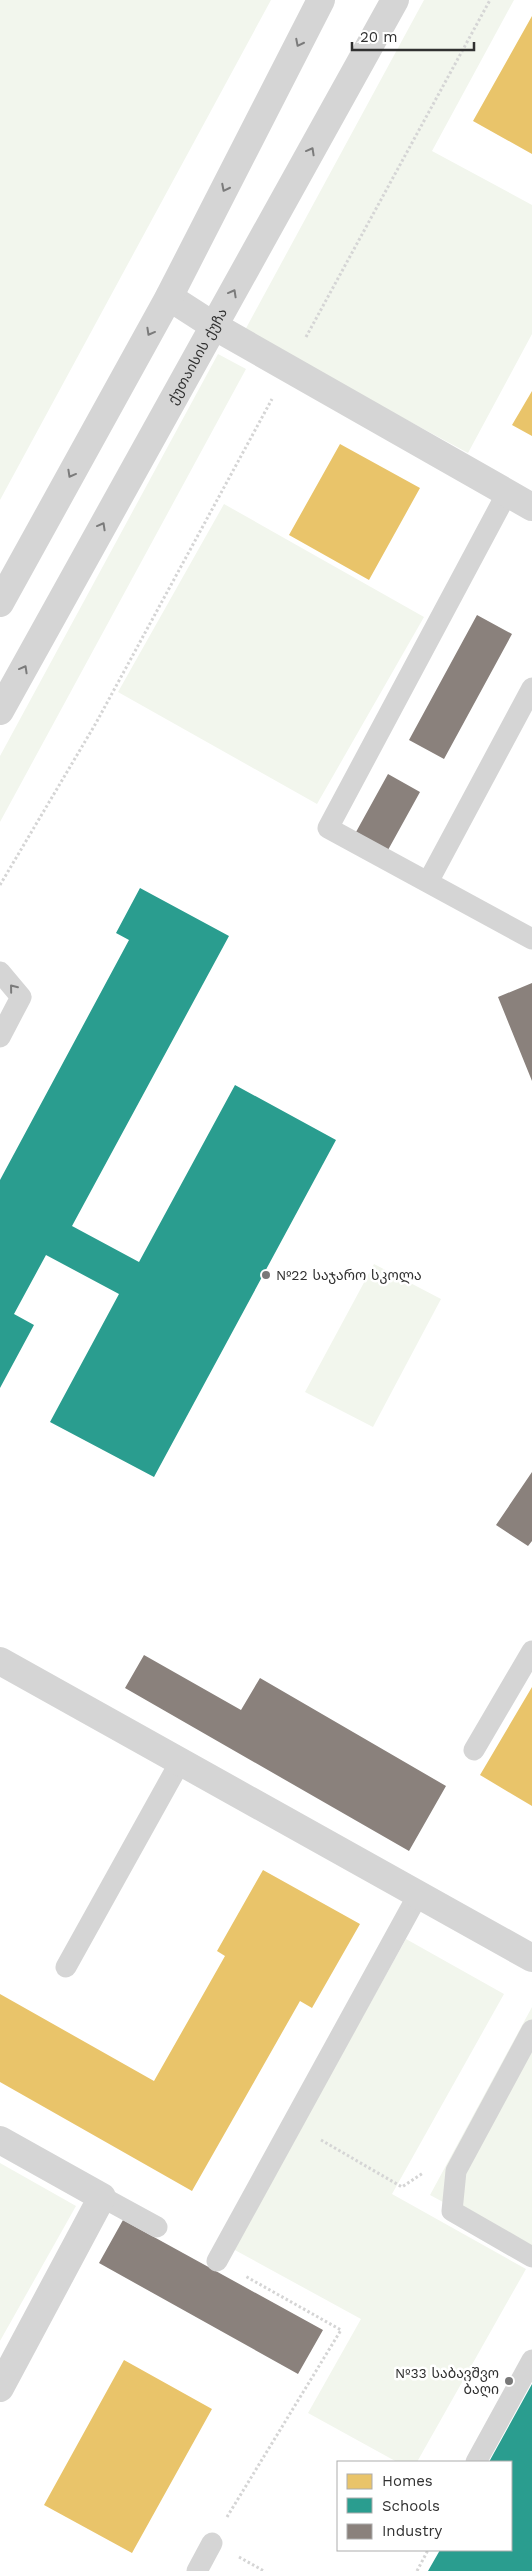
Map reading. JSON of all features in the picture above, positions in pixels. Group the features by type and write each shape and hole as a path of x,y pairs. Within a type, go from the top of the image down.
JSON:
{"street":[{"path":"0,603 170,297 321,0"},
{"name":"ქუთაისის ქუჩა","path":"0,711 395,0"},
{"path":"170,297 214,326 532,507"},
{"path":"0,1661 532,1958"},
{"path":"0,2140 102,2197 0,2388"}],"lane":[{"path":"507,492 328,828 532,940"},
{"path":"428,882 532,688"},
{"path":"0,972 21,997 0,1037"},
{"path":"474,1750 532,1651"},
{"path":"66,1967 180,1762"},
{"path":"217,2261 418,1895"},
{"path":"532,2030 456,2171 452,2211 532,2257"},
{"path":"102,2197 157,2227"},
{"path":"477,2461 532,2360"},
{"path":"197,2571 212,2542"}],"path":[{"path":"0,885 96,723 405,151 490,0"},
{"path":"293,2123 402,2187 439,2162 456,2171"},
{"path":"212,2542 341,2330 217,2261"},
{"path":"417,2571 427,2551"}],"shaded area":[{"path":"0,0 271,0 0,500"},
{"path":"424,0 514,0 432,151 532,205 532,334 468,453 244,332"},
{"path":"218,354 246,369 0,822 0,756"},
{"path":"224,504 424,617 317,804 118,692"},
{"path":"374,1264 441,1299 373,1427 305,1392"},
{"path":"406,1939 504,1994 392,2194 526,2269 418,2461 395,2461 308,2413 361,2319 233,2249"},
{"path":"532,2007 532,2250 430,2195"},
{"path":"0,2163 76,2206 0,2341"}],"building: Homes":[{"path":"532,16 532,154 473,121"},
{"path":"532,391 532,436 512,425"},
{"path":"340,444 420,488 369,580 289,535"},
{"path":"532,1687 532,1806 480,1775"},
{"path":"263,1870 360,1924 312,2008 300,2001 192,2191 0,2082 0,1994 154,2081 225,1956 217,1951"},
{"path":"124,2360 212,2409 132,2553 44,2505"}],"building: Schools":[{"path":"140,888 229,936 72,1226 139,1262 235,1085 336,1140 154,1477 50,1422 119,1294 46,1255 14,1314 34,1325 0,1388 0,1180 129,940 116,933"},
{"path":"532,2384 532,2571 428,2571 439,2551 512,2551 512,2461 490,2461"}],"building: Industry":[{"path":"477,615 512,634 444,759 409,740"},
{"path":"388,774 420,792 388,850 356,832"},
{"path":"532,983 532,1081 498,997"},
{"path":"532,1472 532,1541 528,1546 496,1525"},
{"path":"144,1655 241,1710 260,1678 446,1786 409,1851 125,1688"},
{"path":"123,2220 323,2330 298,2374 99,2263"}],"place":[{"name":"№22 საჯარო სკოლა","path":"266,1275"},
{"name":"№33 საბავშვო ბაღი","path":"509,2381"}]}
